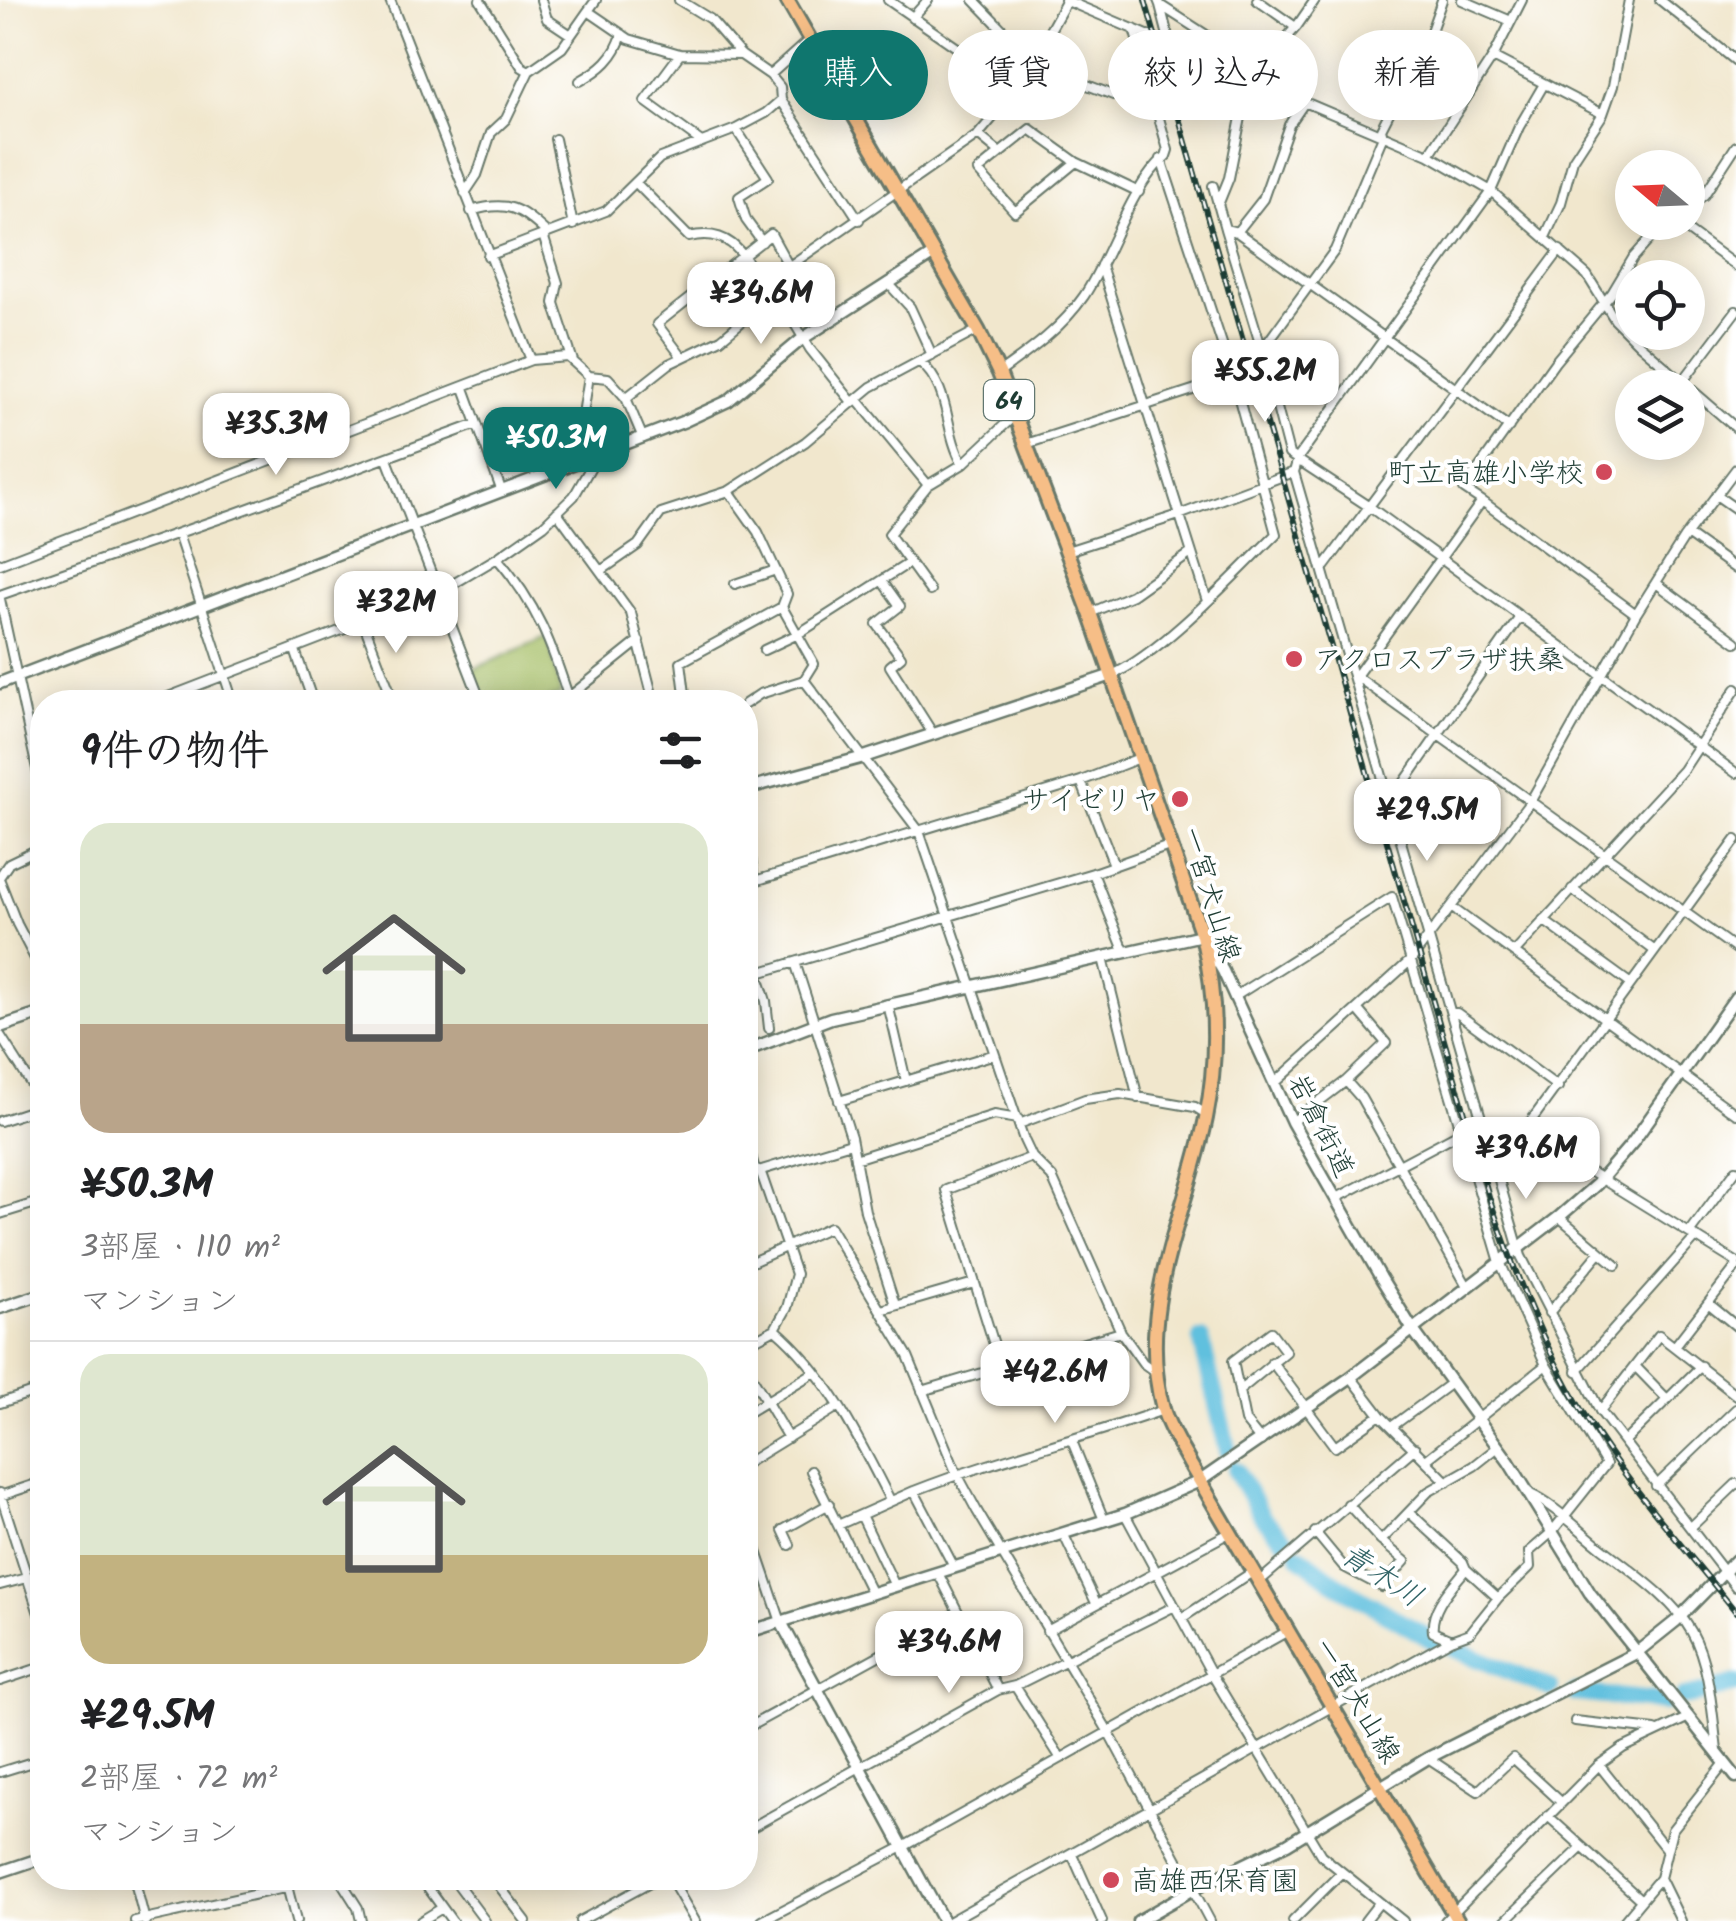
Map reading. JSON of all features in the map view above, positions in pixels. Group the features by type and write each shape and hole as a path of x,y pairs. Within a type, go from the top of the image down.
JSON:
{"main road":[{"name":"一宮犬山線","path":"790,1 805,30"},
{"name":"一宮犬山線","path":"856,120 999,373 1090,613 1202,935 1211,973 1213,1076 1155,1309 1152,1340 1164,1410 1200,1482 1381,1787 1452,1918"}],"street":[{"path":"390,0 531,360"},
{"path":"480,0 522,67 529,71"},
{"path":"540,0 546,19 571,35"},
{"path":"465,194 477,175 491,133 506,119 529,71 562,48 596,0"},
{"path":"678,0 710,19 742,55 780,87 781,100 858,220"},
{"path":"888,0 948,42"},
{"path":"912,18 928,0"},
{"path":"974,0 1003,30"},
{"path":"1049,30 1066,0 1134,29"},
{"path":"1257,0 1294,26"},
{"path":"1291,30 1315,0"},
{"path":"1262,350 1334,250 1383,136 1381,130 1431,32 1442,0"},
{"path":"1462,0 1512,21"},
{"path":"1429,155 1493,57 1522,0"},
{"path":"1546,235 1573,160 1604,114 1629,0"},
{"path":"1660,0 1736,60"},
{"path":"1159,2 1166,30"},
{"path":"1159,2 1199,30"},
{"path":"588,11 622,34 680,54 742,55"},
{"path":"580,81 601,70 622,34"},
{"path":"680,54 645,101 700,142"},
{"path":"1493,57 1604,114"},
{"path":"770,75 788,59"},
{"path":"1544,84 1519,127 1492,191 1298,458 1294,472 1530,1278 1600,1412 1736,1587"},
{"path":"488,256 606,211 660,158 736,130 766,114 781,100"},
{"path":"1318,109 1429,155 1492,191 1587,275 1602,301 1639,344 1671,370"},
{"path":"762,285 978,135 991,120"},
{"path":"999,373 1052,334 1084,296 1140,192 1168,150 1159,120"},
{"path":"1218,205 1229,178 1241,120"},
{"path":"1237,232 1263,199 1293,120"},
{"path":"1076,162 1016,212 978,171 1030,129 1076,162 1140,192"},
{"path":"736,130 768,178 740,198 746,220 762,242"},
{"path":"978,135 1000,153"},
{"path":"555,139 573,224"},
{"path":"1705,193 1736,146"},
{"path":"758,786 864,757 1131,666 1207,601 1276,534 1233,378 1161,160"},
{"path":"636,183 689,238 714,234 744,255 762,285 764,303 783,320 792,321 802,339 928,485"},
{"path":"1213,186 1288,454 1371,508 1736,773"},
{"path":"471,211 502,204 531,218 545,234 558,283 554,303 573,362"},
{"path":"1225,229 1237,232 1509,427"},
{"path":"682,357 656,324 771,234 788,265"},
{"path":"1636,614 1464,489 1648,240"},
{"path":"1701,240 1736,266"},
{"path":"1324,567 1560,250"},
{"path":"0,683 597,456 728,400 802,339 934,254"},
{"path":"1101,264 1207,601"},
{"path":"888,284 910,306 932,355"},
{"path":"626,398 682,357 721,339 764,303"},
{"path":"1692,370 1736,311"},
{"path":"602,570 638,545 661,513 728,491 804,442 871,387 978,330"},
{"path":"0,564 531,360 568,358 590,376 608,378 626,398 642,438"},
{"path":"920,362 931,372 943,396 950,416 953,447 962,464"},
{"path":"488,452 583,414 590,376"},
{"path":"1026,444 1233,378"},
{"path":"464,388 502,492"},
{"path":"1705,400 1736,428"},
{"path":"930,591 888,534 928,485 962,464 1015,415"},
{"path":"30,715 0,597 477,424"},
{"path":"195,690 438,593 497,558 557,512 574,496 597,456"},
{"path":"386,459 476,690"},
{"path":"1275,1083 1411,960 1452,908 1530,802 1636,614 1687,534 1736,469"},
{"path":"1067,551 1294,472"},
{"path":"685,690 682,662 782,608 787,594 758,532 728,491"},
{"path":"1716,494 1736,509"},
{"path":"1356,676 1482,502"},
{"path":"557,512 631,614 651,690"},
{"path":"178,534 229,690"},
{"path":"1687,534 1736,569"},
{"path":"1090,613 1132,595 1190,553"},
{"path":"497,558 533,604 547,630 566,690"},
{"path":"764,650 798,634 910,563"},
{"path":"735,584 776,570"},
{"path":"882,581 900,606 877,624 900,657 890,666 933,734"},
{"path":"1656,583 1736,642"},
{"path":"758,695 804,680 814,664 782,608"},
{"path":"1390,803 1520,616"},
{"path":"363,622 389,690"},
{"path":"581,690 638,641"},
{"path":"295,650 308,690"},
{"path":"1356,676 1736,949"},
{"path":"804,680 919,831 992,1055 1032,1157 1052,1177 1122,1332 1156,1373"},
{"path":"1515,952 1700,748 1704,734 1736,689"},
{"path":"758,880 1081,781 1142,758"},
{"path":"1081,781 1114,865"},
{"path":"1496,1169 1736,840"},
{"path":"758,973 1172,845"},
{"path":"30,852 9,863 0,879 30,949"},
{"path":"1092,872 1125,953"},
{"path":"1572,889 1655,951"},
{"path":"758,1563 781,1622 946,1921 1450,1640 1470,1633 1530,1567 1529,1552 1551,1533 1606,1464 1546,1364 1500,1262 1392,897 1234,997"},
{"path":"1452,908 1736,1114"},
{"path":"1544,920 1631,984"},
{"path":"758,1047 814,1023 888,1004 1202,935"},
{"name":"岩倉街道","path":"1202,935 1292,1122 1334,1200 1414,1330 1480,1419 1590,1593 1736,1777"},
{"path":"1103,958 1138,1098"},
{"path":"795,962 852,1142 865,1211 895,1305"},
{"path":"758,986 766,1001 769,1028"},
{"path":"758,1629 1124,1514 1200,1482 1352,1377 1560,1217 1602,1178 1736,997"},
{"path":"888,1004 906,1081"},
{"path":"1292,1122 1386,1043 1358,1010"},
{"path":"1451,1012 1558,1087"},
{"path":"0,1027 30,1018"},
{"path":"0,1035 30,1084"},
{"path":"839,1101 992,1055"},
{"path":"1346,1080 1362,1098 1466,1286"},
{"path":"855,1160 994,1116 1018,1122 1085,1099 1120,1094 1183,1104 1206,1115"},
{"path":"0,1120 30,1109"},
{"path":"1334,1200 1461,1132"},
{"path":"1526,1132 1736,1265 1675,1346"},
{"path":"758,1169 795,1162 852,1142"},
{"path":"1001,1368 946,1190 1032,1157"},
{"path":"1577,1370 1693,1235 1736,1170"},
{"path":"758,1171 796,1274 775,1329 758,1338"},
{"path":"0,1214 30,1205"},
{"path":"1560,1217 1616,1265"},
{"path":"758,1260 830,1227 908,1356 956,1472 1108,1730 1210,1921"},
{"path":"1548,1313 1600,1252"},
{"path":"880,1310 974,1283"},
{"path":"0,1308 30,1298"},
{"path":"1708,1303 1736,1326"},
{"path":"775,1329 800,1351 839,1406 890,1500"},
{"path":"922,1390 1122,1332"},
{"path":"1239,1391 1286,1352 1271,1332 1233,1360 1239,1391 1245,1421 1261,1441"},
{"path":"1600,1412 1659,1336 1736,1394"},
{"path":"1272,1362 1335,1447 1380,1414"},
{"path":"1426,1460 1546,1364"},
{"path":"1635,1366 1668,1398"},
{"path":"1624,1442 1701,1366"},
{"path":"758,1406 814,1372"},
{"path":"1352,1377 1380,1414 1447,1482"},
{"path":"1394,1425 1451,1382"},
{"path":"758,1387 788,1438"},
{"path":"0,1403 30,1393"},
{"path":"758,1456 839,1406"},
{"path":"1656,1486 1736,1409"},
{"path":"838,1525 956,1472 1072,1441 1164,1410"},
{"path":"1072,1441 1104,1520"},
{"path":"1381,1540 1428,1492 1498,1447"},
{"path":"1182,1618 1258,1576 1415,1448"},
{"path":"812,1470 872,1594"},
{"path":"1691,1527 1736,1484"},
{"path":"30,1486 0,1495 30,1585"},
{"path":"914,1491 954,1567"},
{"path":"1528,1493 1554,1506 1652,1584 1683,1614 1699,1642 1708,1672 1717,1751"},
{"path":"790,1545 783,1530 829,1504"},
{"path":"1315,1532 1344,1566 1382,1587 1405,1561 1348,1504"},
{"path":"1409,1512 1498,1598"},
{"path":"1124,1514 1211,1674 1320,1855 1403,1921"},
{"path":"861,1515 896,1586"},
{"path":"1047,1631 1230,1532"},
{"path":"1062,1533 1096,1603"},
{"path":"1138,1921 1286,1844 1428,1758 1636,1653 1683,1614 1736,1560"},
{"path":"1450,1640 1432,1630 1434,1613 1466,1568"},
{"path":"938,1573 998,1690"},
{"path":"0,1585 28,1579"},
{"path":"758,1824 998,1690 1015,1686 1175,1606"},
{"path":"758,1723 958,1612"},
{"path":"762,1921 1288,1631"},
{"path":"0,1681 30,1671"},
{"path":"1015,1686 1060,1757"},
{"path":"1452,1918 1599,1766 1622,1748 1688,1717"},
{"path":"1575,1721 1658,1731"},
{"path":"1428,1758 1478,1791 1513,1758 1562,1802"},
{"path":"0,1772 30,1763"},
{"path":"1624,1921 1660,1878 1672,1830 1724,1763"},
{"path":"1599,1766 1666,1849"},
{"path":"1548,1816 1641,1900"},
{"path":"1505,1921 1581,1848"},
{"path":"1072,1854 1102,1921"},
{"path":"0,1872 30,1862"},
{"path":"1293,1921 1340,1873"},
{"path":"1660,1878 1681,1921"},
{"path":"137,1890 145,1919"},
{"path":"134,1921 279,1890"},
{"path":"288,1890 296,1921"},
{"path":"347,1890 361,1921"},
{"path":"429,1890 452,1921"},
{"path":"461,1890 485,1921"},
{"path":"503,1890 526,1921"},
{"path":"580,1921 637,1890"},
{"path":"677,1890 695,1921"},
{"path":"1365,1921 1379,1903"},
{"path":"421,1921 442,1908"}],"green space":[{"path":"548,636 560,690 481,690 472,670"}],"waterway":[{"name":"青木川","path":"1201,1339 1229,1455"},
{"name":"青木川","path":"1236,1471 1263,1518 1289,1544"},
{"name":"青木川","path":"1300,1556 1338,1585 1434,1641"},
{"name":"青木川","path":"1452,1648 1550,1688"},
{"name":"青木川","path":"1713,1690 1736,1684"},
{"name":"青木川","path":"1575,1693 1665,1702"},
{"name":"青木川","path":"1684,1697 1702,1693"}],"railway":[{"path":"1145,0 1490,1200 1509,1254 1542,1334 1599,1438 1736,1612"}],"place":[{"name":"町立高雄小学校","path":"1604,472"},
{"name":"アクロスプラザ扶桑","path":"1294,659"},
{"name":"サイゼリヤ","path":"1180,799"},
{"name":"高雄西保育園","path":"1111,1880"}]}
